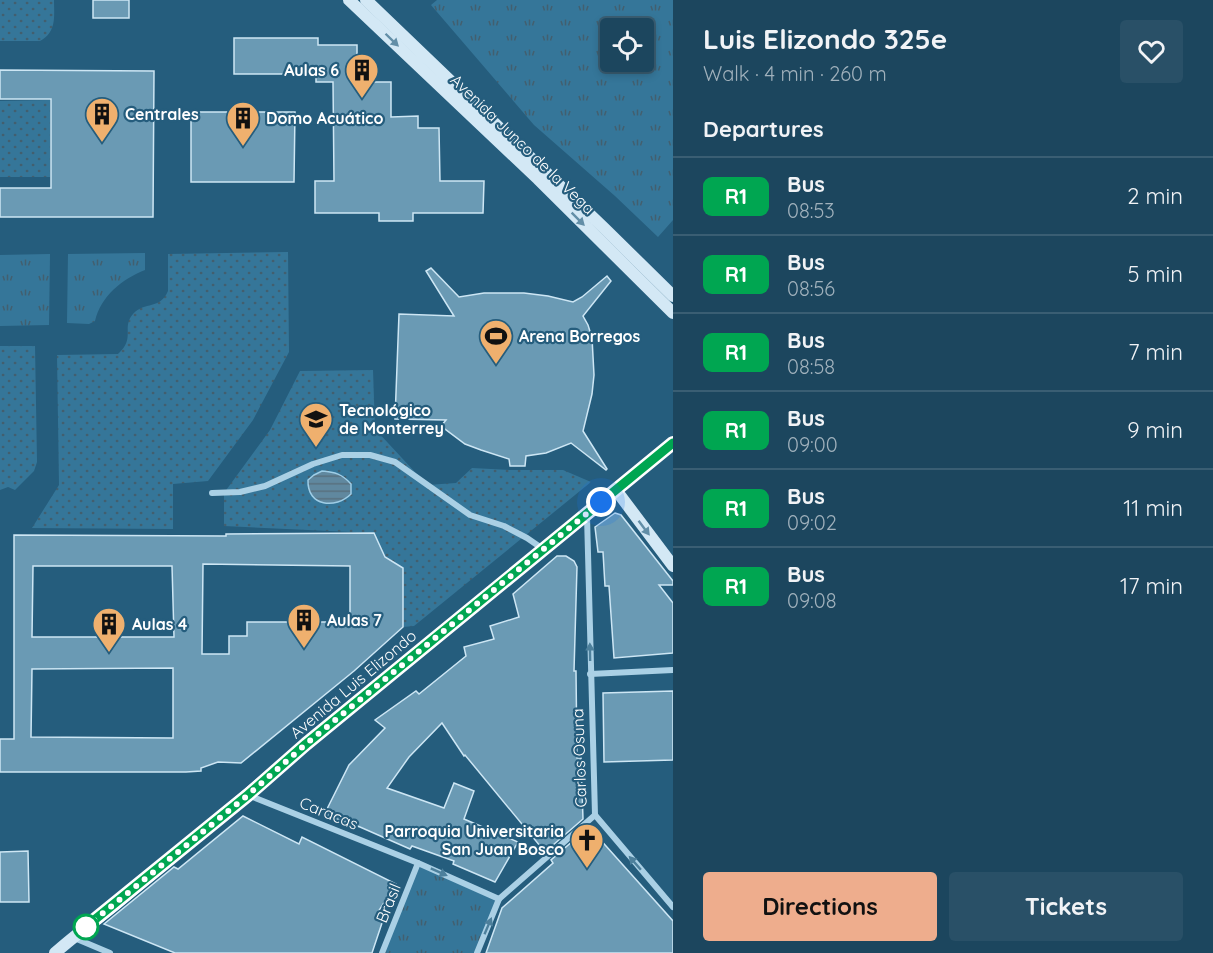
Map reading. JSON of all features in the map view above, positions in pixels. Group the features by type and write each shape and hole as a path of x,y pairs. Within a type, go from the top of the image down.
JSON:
{"street":[{"name":"Avenida Junco de la Vega","path":"349,0 538,179 673,313"},
{"name":"Avenida Junco de la Vega","path":"366,0 673,296"},
{"name":"Avenida Luis Elizondo","path":"56,953 72,937 105,913 248,795 315,736 673,443"},
{"path":"212,493 240,492 265,486 313,464 342,455 370,455 395,462 470,515 504,526 544,549"},
{"path":"616,490 673,566"},
{"name":"Carlos Osuna","path":"477,953 499,899 595,815 586,514"},
{"path":"590,674 673,670"},
{"name":"Caracas","path":"248,795 418,863 499,899"},
{"path":"595,815 673,907"},
{"name":"Brasil","path":"382,953 418,863"},
{"path":"72,937 110,953"}],"green space":[{"path":"0,0 54,0 54,18 49,33 40,41 0,41"},
{"path":"437,0 673,0 673,220 658,237 534,125 431,5"},
{"path":"50,100 50,177 0,177 0,101"},
{"path":"288,252 289,352 253,420 208,481 173,484 173,529 32,528 59,485 57,355 118,354 126,343 128,324 133,314 161,301 168,291 168,254"},
{"path":"145,253 145,270 128,278 107,296 95,321 89,324 67,323 68,254"},
{"path":"50,254 49,325 0,326 0,255"},
{"path":"0,346 35,346 37,462 34,471 15,490 8,487 0,490"},
{"path":"373,370 375,429 427,485 456,483 472,468 563,470 591,482 414,626 403,627 403,568 385,557 373,533 224,526 224,493 270,430 300,371"},
{"path":"418,863 499,899 477,953 382,953"}],"shaded area":[{"path":"322,471 335,473 344,478 351,484 351,494 338,502 324,503 317,500 312,496 308,480"}],"building":[{"path":"93,0 129,0 129,18 93,18"},
{"name":"Aulas 6","path":"234,38 318,38 318,45 357,45 357,82 391,82 391,117 418,116 418,128 439,128 440,181 484,181 483,213 413,213 413,221 379,221 379,213 315,213 315,181 334,181 333,82 316,82 316,74 234,74"},
{"name":"Centrales","path":"0,70 154,71 153,217 0,217 0,188 51,188 51,99 0,99"},
{"name":"Domo Acuático","path":"191,112 295,112 294,182 191,182"},
{"name":"Arena Borregos","path":"431,268 459,297 484,293 524,293 573,302 607,276 611,281 583,316 592,338 594,375 583,431 606,470 571,443 546,453 526,456 525,466 510,466 509,459 465,444 441,426 446,420 395,419 399,314 454,316 426,271"},
{"path":"615,513 621,515 673,581 673,585 659,585 673,603 673,653 614,658 609,586 605,586 603,552 598,552 595,527"},
{"path":"374,533 385,557 403,568 403,627 354,671 241,763 218,762 201,768 201,771 186,772 0,772 0,739 14,739 14,535 226,536 226,534","holes":["203,564 350,566 350,622 247,622 247,636 229,636 229,654 202,654","33,566 172,566 174,637 32,637","173,668 173,738 31,737 32,669"]},
{"path":"557,556 566,556 574,561 577,567 574,671 576,671 577,758 581,758 583,819 545,852 464,756 442,723 409,757 387,788 444,808 454,783 474,791 464,819 518,842 495,882 453,864 454,861 412,846 410,849 360,827 324,815 349,765 385,728 375,720 416,691 419,694 466,656 464,647 494,639 490,626 519,617 513,594"},
{"path":"673,691 673,760 604,762 603,693"},
{"path":"243,816 299,844 302,837 396,884 378,912 385,914 372,953 175,953 104,924 174,867 178,869"},
{"name":"Parroquia Universitaria San Juan Bosco","path":"589,827 673,921 673,953 486,953 502,908 553,863 551,860"},
{"path":"28,851 29,902 0,902 0,852"}],"bus line":[{"name":"R1","path":"82,930 673,443"}],"place":[{"name":"Aulas 6","path":"362,99"},
{"name":"Centrales","path":"102,143"},
{"name":"Domo Acuático","path":"243,147"},
{"name":"Arena Borregos","path":"496,365"},
{"name":"Tecnológico de Monterrey","path":"316,448"},
{"name":"Aulas 7","path":"304,649"},
{"name":"Aulas 4","path":"109,653"},
{"name":"Parroquia Universitaria San Juan Bosco","path":"587,869"}],"route":[{"path":"86,927 601,502"}]}
